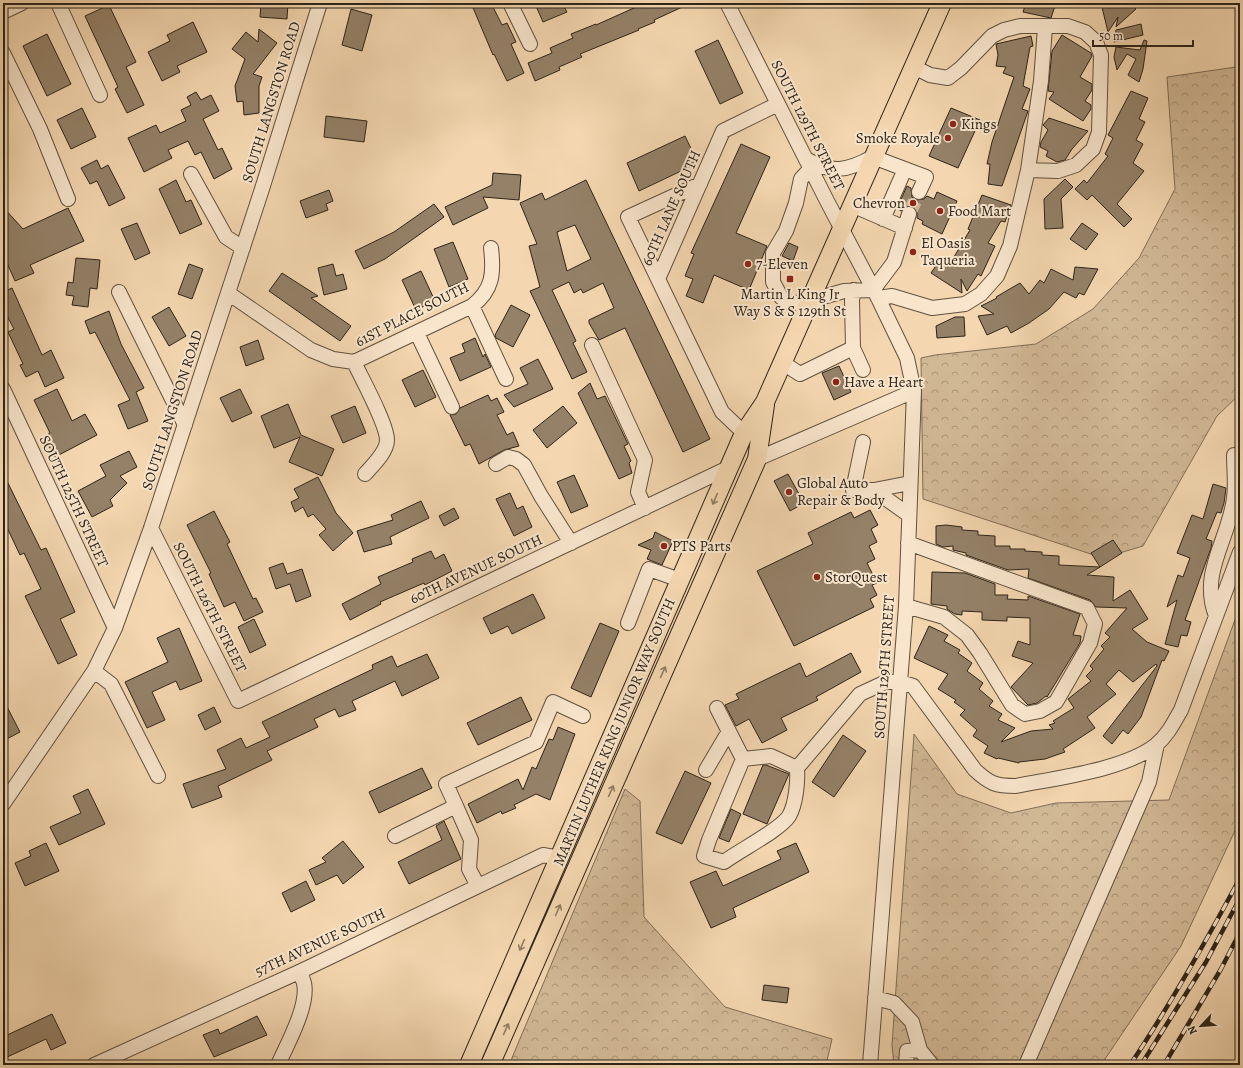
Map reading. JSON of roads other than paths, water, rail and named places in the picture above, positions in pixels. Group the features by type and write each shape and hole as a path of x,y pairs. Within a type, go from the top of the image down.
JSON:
{"main road":[{"name":"MARTIN LUTHER KING JUNIOR WAY SOUTH","path":"469,1065 728,468 744,433 765,402 783,363 854,206 873,157 942,3"},
{"name":"MARTIN LUTHER KING JUNIOR WAY SOUTH","path":"490,1065 757,459 765,402"}],"street":[{"path":"3,12 22,3"},
{"path":"58,3 100,95"},
{"name":"SOUTH LANGSTON ROAD","path":"3,804 94,671 115,628 151,528 243,248 320,3"},
{"path":"510,3 530,44"},
{"name":"SOUTH 129TH STREET","path":"727,3 808,164 876,294 907,358 914,391 906,606 870,1065"},
{"path":"914,68 930,75 948,78 961,68 992,36 1004,30 1020,26 1068,26 1085,32 1096,42 1101,55 1099,132 1093,149 1076,165 1058,171 1028,170"},
{"path":"919,192 926,177 873,157 860,164 840,170 828,169 808,164 801,179 786,231 773,253 773,282 781,297 787,302 809,304 834,294 854,290 892,296 932,308 965,304 981,294 997,276 1010,246 1028,170 1041,82 1045,27"},
{"path":"3,53 40,129 68,199"},
{"name":"60TH LANE SOUTH","path":"744,433 722,412 658,279 723,132 778,104"},
{"path":"883,219 905,169"},
{"path":"191,174 226,237 243,248"},
{"path":"658,279 628,217 700,184"},
{"path":"854,206 883,219 907,221 894,262 876,294"},
{"name":"61ST PLACE SOUTH","path":"228,293 311,350 333,359 354,362 472,306 487,292 493,264 491,248"},
{"path":"854,290 852,300 853,348 863,370"},
{"path":"120,292 184,425"},
{"path":"472,306 506,379"},
{"path":"416,333 452,407"},
{"path":"592,345 644,460 638,492 645,508"},
{"path":"783,363 800,374 853,348"},
{"path":"354,362 382,420 387,440 384,450 365,474"},
{"name":"SOUTH 125TH STREET","path":"3,389 115,628"},
{"path":"757,459 914,391"},
{"path":"863,442 853,490 874,490 910,483"},
{"path":"1216,616 1211,603 1209,588 1214,565 1234,498 1234,455"},
{"path":"496,464 508,457 516,459 524,464 541,496 571,543"},
{"name":"60TH AVENUE SOUTH","path":"238,701 728,468"},
{"path":"874,490 909,515"},
{"name":"SOUTH 126TH STREET","path":"151,528 238,701"},
{"path":"906,606 944,617 968,634 1012,705 1025,714 1040,711 1056,702 1090,643 1095,624 1087,608 908,543"},
{"path":"717,708 743,759 709,840 704,856 724,862 738,851 780,826 789,816 797,790 797,768 860,694 886,682 900,682 913,686 975,770 986,780 998,786 1016,786 1120,764 1142,754 1157,744 1170,730 1181,710 1240,552"},
{"path":"628,623 649,569 680,580"},
{"path":"94,671 111,684 158,776"},
{"path":"478,886 469,869 471,840 446,784 536,742 553,702 583,716"},
{"path":"706,770 729,731"},
{"path":"1026,1065 1149,782 1157,744"},
{"path":"743,759 771,756 797,768"},
{"path":"395,836 456,806"},
{"name":"57TH AVENUE SOUTH","path":"94,1065 299,972 542,855 560,858"},
{"path":"278,1065 299,1016 304,996 304,984 299,972"},
{"path":"875,998 894,1003 912,1022 920,1050 932,1065"},
{"path":"906,1065 907,1050 920,1050"}],"tunnel":[{"path":"909,214 919,192"}],"railway":[{"path":"1130,1065 1160,1019 1240,878"},
{"path":"1141,1065 1206,962 1240,898"},
{"path":"1164,1065 1221,969 1240,932"}],"place":[{"name":"Kings","path":"953,124"},
{"name":"Smoke Royale","path":"948,138"},
{"name":"Chevron","path":"913,203"},
{"name":"Food Mart","path":"940,211"},
{"name":"El Oasis Taqueria","path":"913,252"},
{"name":"7-Eleven","path":"748,264"},
{"name":"Martin L King Jr Way S & S 129th St","path":"790,279"},
{"name":"Have a Heart","path":"836,382"},
{"name":"Global Auto Repair & Body","path":"789,492"},
{"name":"PTS Parts","path":"664,546"},
{"name":"StorQuest","path":"817,577"}]}
